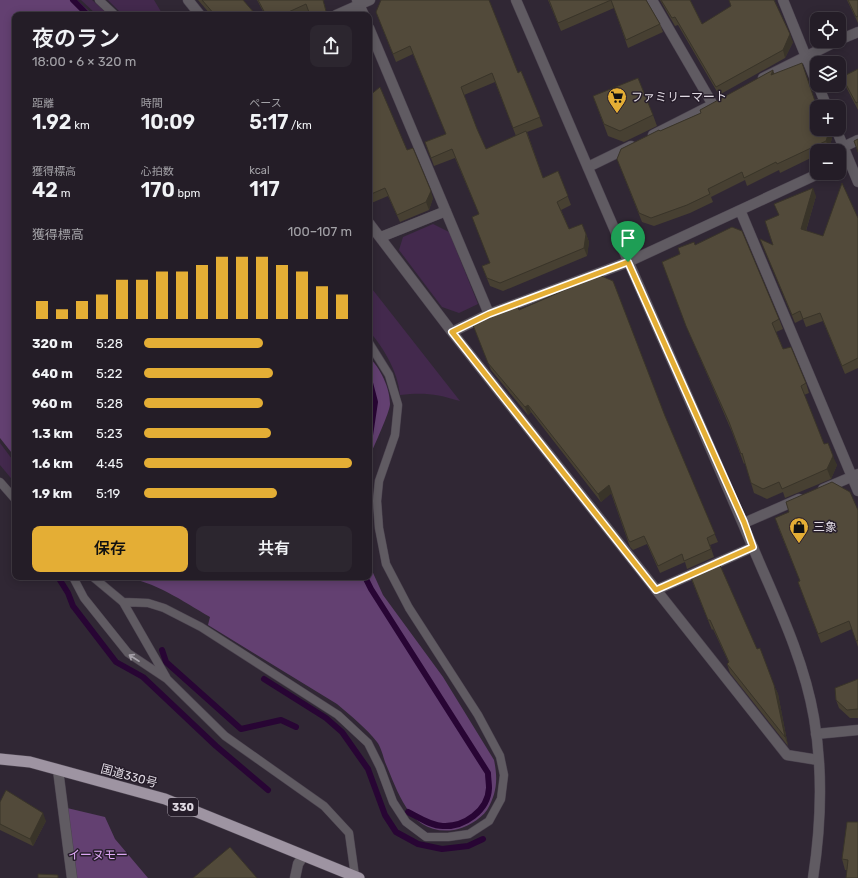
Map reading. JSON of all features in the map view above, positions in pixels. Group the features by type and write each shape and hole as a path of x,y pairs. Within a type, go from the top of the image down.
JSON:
{"highway":[{"name":"国道330号","path":"0,759 30,762 165,799 357,877"}],"street":[{"path":"188,0 198,12"},
{"path":"341,12 358,2 370,0"},
{"path":"516,0 628,262 744,522 753,547 782,614 800,665 814,716 818,760 818,842 813,878"},
{"path":"588,167 716,103 652,0"},
{"path":"783,0 810,67"},
{"path":"358,2 363,12"},
{"path":"846,37 858,32"},
{"path":"372,35 489,314"},
{"path":"752,84 805,55 822,48"},
{"path":"846,146 858,140"},
{"path":"846,165 858,182"},
{"path":"452,332 489,314 628,262 810,178"},
{"path":"740,210 855,475 858,491"},
{"path":"381,237 446,211"},
{"path":"372,226 452,332 787,755 818,760"},
{"path":"744,522 855,475"},
{"path":"656,590 753,547"},
{"path":"816,734 858,730"},
{"path":"58,770 72,878"},
{"path":"295,878 298,864 303,856"}],"lane":[{"path":"99,0 112,12"},
{"path":"124,602 148,603 164,608 201,627 338,715 368,743 380,767 393,802 406,822 426,837 448,837 469,834 489,821 501,799 504,775 500,756 478,715 409,608 386,564 379,528 377,501 379,481 395,435 398,405 389,375 372,348"},
{"path":"0,482 12,496"},
{"path":"75,580 84,598 128,653 167,679 225,736 324,806 349,833 357,877"},
{"path":"97,580 124,602 167,679"}],"shaded area":[{"path":"81,0 92,0 106,12 94,12"},
{"path":"108,0 154,0 161,12 120,12"},
{"path":"433,224 449,232 478,304 459,313 442,307 399,250 403,237"},
{"path":"372,289 460,401 430,394 400,395 399,386 393,369 380,345 372,335"},
{"path":"0,443 12,459 12,479 0,465"}],"green space":[{"path":"0,0 77,0 90,12 12,12 12,453 0,438"},
{"path":"372,361 384,378 390,398 389,408 372,451"},
{"path":"372,571 383,595 443,677 494,760 496,786 493,798 487,810 472,823 454,830 439,830 427,826 417,820 401,799 378,744 363,727 337,704 208,625 210,617 168,592 137,580 372,580"},
{"name":"イーヌモー","path":"67,808 105,817 115,839 148,878 77,878"}],"building":[{"path":"202,0 243,0 253,12 212,12"},
{"path":"258,0 323,0 326,12 309,12 306,4 289,12 264,12"},
{"path":"381,0 489,0 518,73 521,71 540,117 513,128 492,73 461,87 477,129 486,149 526,131 543,178 558,171 568,196 557,202 569,229 582,224 586,234 584,248 500,283 487,278 482,266 490,263 472,217 479,214 452,149 431,158 425,142 446,134 410,46 393,54 376,12"},
{"path":"549,0 611,0 558,23"},
{"path":"611,0 646,0 660,24 626,40"},
{"path":"661,0 690,0 702,24 731,6 729,0 774,0 790,34 783,50 716,87 675,17 672,18"},
{"path":"848,0 858,0 858,16 856,17"},
{"path":"802,63 810,86 810,92 812,92 815,100 810,100 810,136 828,136 826,141 820,144 810,144 810,149 777,164 776,162 744,178 742,172 708,189 710,194 687,205 651,218 639,213 617,159 621,149 659,130 660,131 701,113 700,110 773,70 771,75"},
{"path":"858,69 858,102 856,103 846,84 846,75"},
{"path":"638,78 653,115 620,131 604,124 593,96"},
{"path":"380,87 407,150 413,148 431,191 426,202 397,215 385,188 372,194 372,94"},
{"path":"858,139 858,152 854,141"},
{"path":"842,183 858,218 858,358 842,366 820,313 803,319 800,311 792,315 760,239 773,245 765,221 779,215 774,204 813,188 801,229 823,236"},
{"path":"732,227 742,231 779,319 772,323 783,349 791,347 806,383 801,386 824,444 828,443 833,456 827,469 782,489 779,482 763,489 751,483 742,453 741,454 729,422 686,326 662,262 680,254 678,248 694,242 695,245"},
{"path":"599,275 613,281 665,416 715,534 707,538 711,549 684,561 682,554 658,566 644,536 630,542 609,485 598,494 528,405 525,407 488,363 473,325 501,312 518,307 519,310"},
{"path":"832,482 850,492 858,510 858,640 856,641 849,621 818,634 798,582 800,581 775,518 789,512 786,502"},
{"path":"715,560 716,564 719,563 757,649 760,648 774,685 785,737 727,664 729,662 710,620 708,620 689,572"},
{"path":"858,679 858,709 847,710 836,700 835,688"},
{"path":"6,790 43,813 30,839 0,824 0,802"},
{"path":"847,822 858,822 858,878 846,878 848,860 842,859"},
{"path":"230,847 257,878 193,878"},
{"path":"38,874 58,875 58,878 38,878"}],"waterway":[{"path":"73,0 85,12"},
{"path":"372,390 375,402 372,422"},
{"path":"60,580 68,593 73,606 116,662 143,677 216,746 268,790"},
{"path":"366,580 488,773 488,796 484,804 474,816 459,824 451,826 438,826 408,812"},
{"path":"162,650 166,662 241,729 281,720 296,727"},
{"path":"264,679 326,718 342,732 368,769 385,815 396,832 418,844 442,849 468,846 483,839"}],"place":[{"name":"ファミリーマート","path":"617,114"},
{"name":"三象","path":"799,544"}],"route":[{"path":"628,262 744,522 753,547 656,590 452,332 489,314 628,262"}]}
